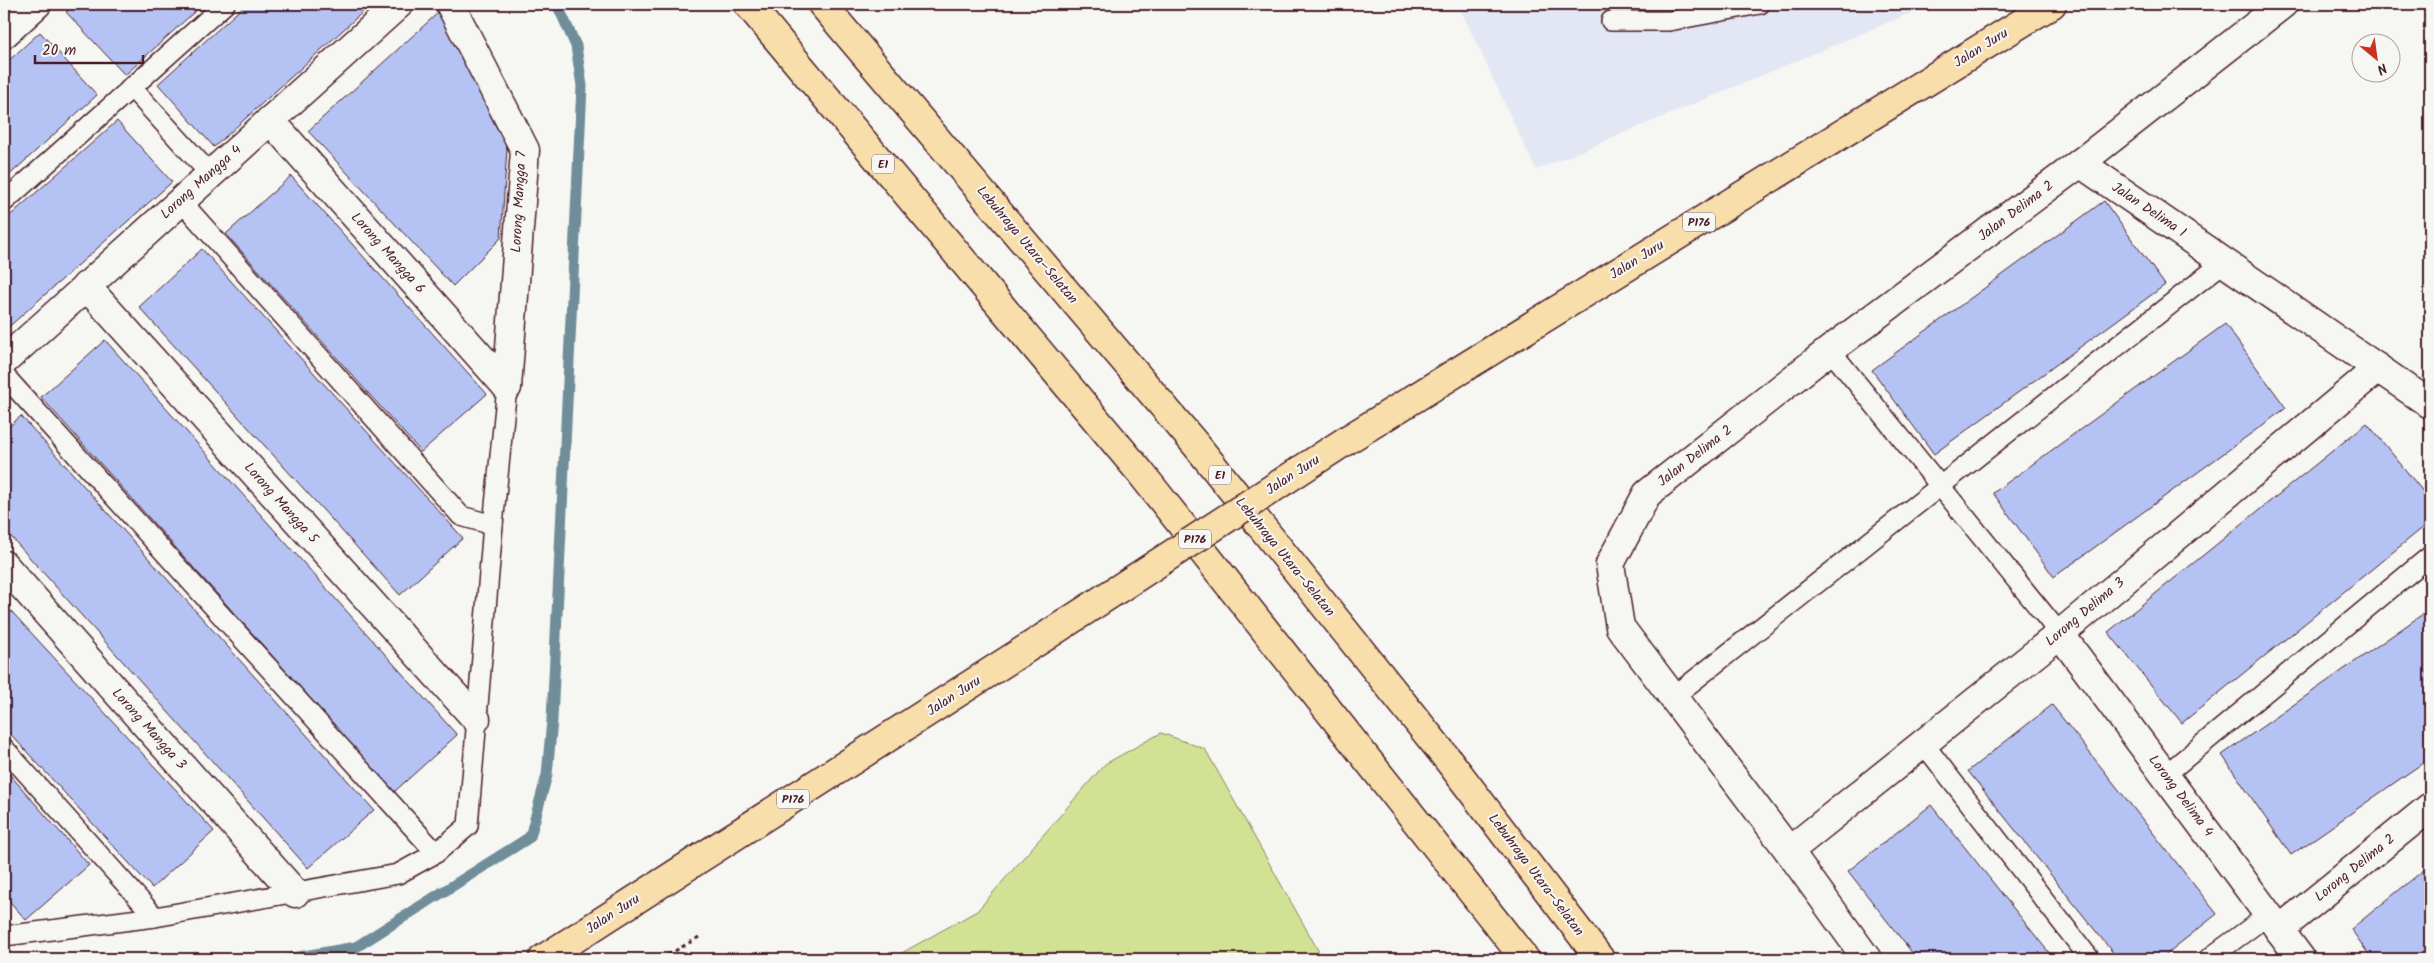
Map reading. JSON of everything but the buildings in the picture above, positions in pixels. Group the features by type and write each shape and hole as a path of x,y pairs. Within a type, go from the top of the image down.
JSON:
{"main road":[{"name":"E1","path":"748,4 1140,472 1525,959"},
{"name":"Lebuhraya Utara–Selatan","path":"822,4 1197,446 1449,761 1600,959"},
{"name":"Jalan Juru","path":"542,959 1043,638 1347,440 2052,4"}],"street":[{"path":"4,34 37,4"},
{"name":"Lorong Mangga 4","path":"4,361 399,4"},
{"name":"Lorong Mangga 7","path":"450,4 525,150 507,387"},
{"path":"2080,163 2283,4"},
{"name":"Lorong Mangga 6","path":"270,120 507,387"},
{"name":"Jalan Delima 1","path":"2080,163 2430,404"},
{"name":"Jalan Delima 2","path":"1867,959 1789,851 1620,627 1610,564 1646,494 1830,350 2080,163"},
{"name":"Lorong Mangga 5","path":"86,286 476,720"},
{"name":"Lorong Delima 3","path":"1789,851 2060,634 2378,368"},
{"name":"Lorong Mangga 3","path":"6,571 295,893"},
{"name":"Lorong Delima 4","path":"2060,634 2301,959"},
{"name":"Lorong Delima 2","path":"2274,922 2430,807"}],"lane":[{"path":"4,202 224,4"},
{"path":"1611,21 1669,21 1760,4"},
{"path":"131,87 210,174"},
{"path":"181,201 460,516 492,526"},
{"path":"1673,697 2224,262"},
{"path":"1830,350 2060,634"},
{"path":"4,375 436,852"},
{"path":"4,936 155,917 398,874 436,852 468,826 492,526 507,387"},
{"path":"2165,775 2430,556"},
{"path":"1923,743 2090,959"},
{"path":"4,748 155,917"},
{"path":"2208,959 2274,922"}],"path":[{"path":"661,959 699,937"}],"shaded area":[{"path":"1458,4 1932,4 1536,170"}],"green space":[{"path":"1161,733 1205,749 1323,959 891,959 977,911 1105,764"}],"waterway":[{"path":"287,959 356,947 530,837 547,775 552,720 582,86 576,46 557,4"}]}
